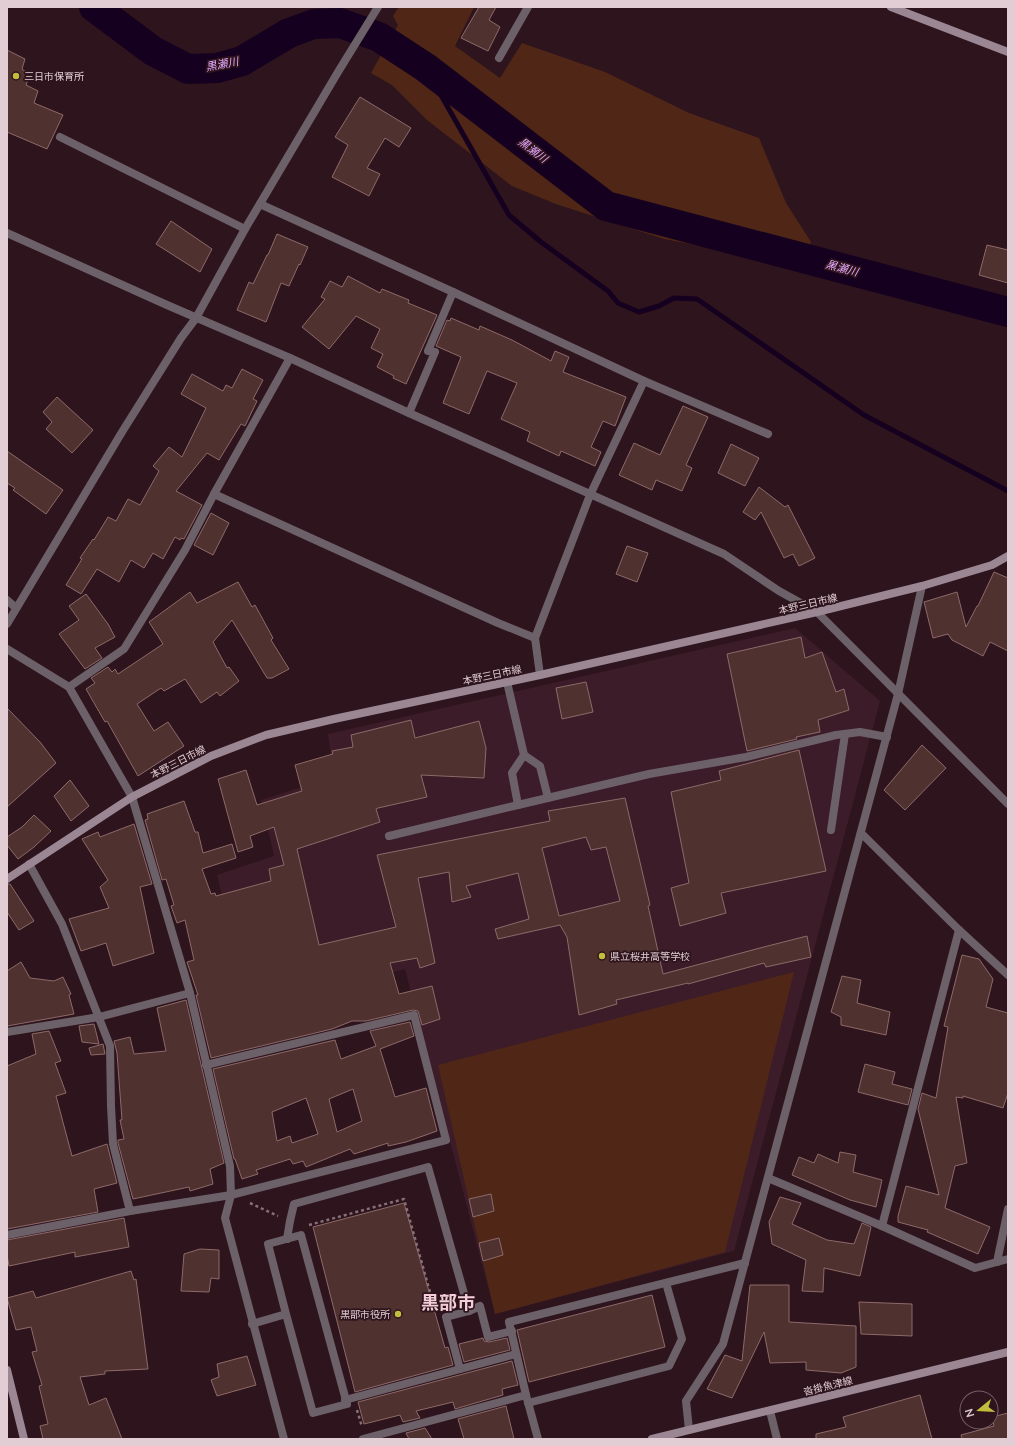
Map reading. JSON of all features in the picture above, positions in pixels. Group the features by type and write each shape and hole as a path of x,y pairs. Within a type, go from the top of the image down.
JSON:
{"main road":[{"path":"891,7 1008,52"},
{"name":"本野三日市線","path":"7,879 132,797 211,756 266,735 817,612 922,586 992,565 1008,556"},
{"name":"沓掛魚津線","path":"652,1439 1008,1352"},
{"path":"7,1370 24,1439"}],"street":[{"path":"499,58 528,7"},
{"path":"7,624 181,338 196,318 245,229 338,72 377,10"},
{"path":"60,137 245,229"},
{"path":"260,204 454,292 644,381 768,434"},
{"path":"7,233 196,318 290,358 590,495 724,554 779,592 817,612 1008,804"},
{"path":"409,413 435,352 428,351 454,292"},
{"path":"69,687 124,649 185,550 214,494 290,358"},
{"path":"540,675 535,638 590,495 644,381"},
{"path":"214,494 498,623 535,638"},
{"path":"689,1430 686,1401 723,1344 887,737 922,586"},
{"path":"7,600 16,608"},
{"path":"7,649 69,687 132,797 190,993 230,1166 231,1195 225,1218 252,1324 284,1439"},
{"path":"507,682 524,755 540,766 548,798"},
{"path":"390,836 649,774 746,757 845,734 860,732 887,737"},
{"path":"831,830 845,734"},
{"path":"518,805 512,773 524,755"},
{"path":"861,833 959,930 1008,975"},
{"path":"29,864 62,924 110,1046 113,1144 130,1211"},
{"path":"882,1226 959,930"},
{"path":"7,1032 99,1017 190,993"},
{"path":"7,1235 130,1211 231,1195 446,1140 414,1015 206,1064"},
{"path":"287,1239 294,1204 428,1167 469,1311"},
{"path":"768,1178 882,1226 975,1268 1008,1259"},
{"path":"996,1262 1008,1209"},
{"path":"301,1235 346,1404 313,1412 268,1244 287,1239 301,1235"},
{"path":"538,1439 516,1354 510,1322 745,1263"},
{"path":"363,1439 669,1366 682,1339 666,1283"},
{"path":"460,1369 446,1317 469,1311 480,1306 488,1337 512,1331"},
{"path":"252,1324 286,1314"},
{"path":"345,1400 516,1354"},
{"path":"770,1410 776,1439"}],"path":[{"path":"231,1195 310,1230"},
{"path":"309,1225 404,1199 436,1311"}],"shaded area":[{"path":"399,7 474,7 455,46 500,78 522,43 605,72 689,113 759,138 786,203 811,242 802,270 734,252 664,239 556,204 512,186 427,120 392,85 371,73 398,25 393,16"},
{"path":"795,628 880,701 734,1251 495,1314 405,969 286,1001 250,1015 217,875 274,856 261,800 334,777 328,734"},
{"path":"794,972 725,1252 495,1314 438,1065"}],"building":[{"path":"479,7 496,7 489,20 500,27 488,51 461,38"},
{"path":"7,50 25,59 22,69 30,75 26,85 38,91 34,103 63,115 47,149 7,132"},
{"path":"360,97 411,128 399,147 385,138 367,168 380,174 369,196 332,177 348,145 335,137"},
{"path":"171,221 212,249 200,272 156,244"},
{"path":"277,234 308,247 289,286 281,283 266,322 237,310 249,282 253,284"},
{"path":"987,245 1008,250 1008,283 979,275"},
{"path":"348,276 380,293 382,289 409,300 408,303 437,315 406,384 393,378 394,376 377,367 383,354 371,348 380,329 356,316 329,349 302,327 325,299 321,297 330,281 342,287"},
{"path":"451,318 479,330 480,326 512,340 551,361 555,351 569,357 563,372 626,397 615,426 603,421 591,447 601,452 595,466 561,451 559,456 527,441 530,432 501,419 517,383 487,371 469,414 443,403 461,357 436,346 447,320 450,321"},
{"path":"242,369 263,380 253,399 257,401 245,426 241,424 219,460 207,453 176,491 202,505 184,539 181,538 180,540 175,537 163,559 153,553 144,568 131,560 119,582 97,569 81,594 66,585 82,559 80,558 93,539 94,540 108,517 116,521 128,499 140,505 159,471 153,466 169,447 182,457 206,408 181,394 192,374 223,391 226,385 232,388"},
{"path":"57,397 93,430 72,453 46,429 52,422 43,412"},
{"path":"683,406 708,417 686,465 692,468 682,491 656,480 652,490 619,475 634,443 660,455"},
{"path":"731,444 759,458 745,486 718,473"},
{"path":"7,451 63,490 46,514 13,490 15,488 7,483"},
{"path":"759,487 785,507 788,505 815,558 799,566 793,554 784,558 761,512 755,520 743,512"},
{"path":"211,513 229,523 213,555 194,545"},
{"path":"627,546 648,553 637,582 616,574"},
{"path":"994,572 1008,578 1008,651 990,642 983,656 952,640 948,634 933,638 924,602 957,592 966,627"},
{"path":"238,582 252,607 255,605 273,638 271,640 289,669 272,678 267,678 232,620 213,642 227,668 229,667 239,681 220,696 217,692 201,703 185,679 164,691 161,688 137,704 154,731 168,722 184,746 138,776 107,721 105,722 86,689 95,683 91,678 108,667 112,672 115,669 118,674 163,644 149,622 190,592 197,603"},
{"path":"86,594 108,624 115,637 95,648 102,658 85,669 59,634 79,620 69,606"},
{"path":"801,637 805,658 822,652 836,692 844,689 849,710 818,720 820,732 796,737 797,739 747,751 727,654"},
{"path":"586,682 593,712 562,719 556,688"},
{"path":"7,708 40,742 56,763 7,807"},
{"path":"411,720 415,738 479,721 486,748 484,778 421,775 427,797 378,808 376,809 380,822 297,849 319,945 396,927 377,855 550,821 548,811 625,798 650,905 648,906 663,974 807,936 811,957 766,967 764,963 688,984 616,1000 617,1004 579,1015 567,937 560,925 498,939 495,929 529,919 518,873 466,886 471,897 452,902 449,872 418,878 435,963 420,968 417,958 390,963 399,994 432,986 440,1019 422,1025 418,1011 413,1010 366,1021 352,1021 332,1029 211,1058 196,995 198,995 187,962 194,960 185,920 177,923 171,906 174,905 166,879 162,880 145,820 148,819 147,814 184,801 195,832 198,832 203,853 232,844 236,858 202,869 211,894 215,893 216,896 271,881 269,869 284,865 274,827 250,836 253,847 238,852 218,779 246,770 257,805 302,791 295,765 333,754 332,751 353,747 351,735","holes":["586,837 591,850 606,847 620,901 559,916 542,848"]},
{"path":"922,745 946,768 905,810 884,790"},
{"path":"799,750 826,871 721,893 726,913 680,926 671,888 689,883 671,792 721,780 719,771"},
{"path":"70,780 89,806 71,821 54,796"},
{"path":"34,815 51,831 34,847 18,859 7,845 7,837 22,827"},
{"path":"134,824 152,884 140,887 154,953 113,966 106,943 81,951 69,919 109,908 100,887 108,880 82,839 98,832 100,837"},
{"path":"7,884 10,884 34,921 19,930 7,912"},
{"path":"962,955 979,959 993,979 986,1007 1008,1013 1008,1093 1003,1108 963,1096 963,1098 956,1097 967,1163 955,1166 945,1208 990,1227 978,1254 927,1232 928,1230 898,1222 898,1216 906,1186 939,1195 918,1109 922,1093 936,1098 948,1027 944,1026"},
{"path":"21,962 30,978 54,981 63,977 71,994 69,995 74,1014 7,1026 7,971"},
{"path":"842,976 861,980 857,1003 890,1012 886,1035 841,1025 841,1017 831,1012"},
{"path":"186,1000 224,1163 210,1169 213,1184 190,1191 189,1187 133,1199 118,1143 118,1140 124,1139 120,1120 122,1120 117,1053 114,1041 130,1037 134,1054 166,1051 157,1008"},
{"path":"410,1022 414,1036 380,1049 395,1097 426,1088 437,1131 406,1142 388,1146 388,1143 354,1154 350,1149 306,1167 303,1161 293,1164 290,1159 256,1170 258,1174 242,1179 234,1159 213,1069 335,1040 341,1059 376,1046 370,1031","holes":["353,1089 362,1121 337,1132 329,1099","306,1098 318,1134 292,1143 290,1136 277,1141 272,1112"]},
{"path":"94,1024 99,1044 82,1042 79,1026"},
{"path":"49,1031 61,1061 55,1063 66,1093 56,1096 72,1156 107,1144 117,1183 94,1189 98,1212 7,1229 7,1066 36,1054 32,1034"},
{"path":"103,1044 105,1054 91,1055 89,1048"},
{"path":"865,1064 895,1072 892,1084 912,1089 908,1105 858,1092"},
{"path":"840,1152 856,1155 853,1172 882,1180 876,1207 850,1200 792,1175 799,1157 814,1163 818,1154 838,1163"},
{"path":"491,1194 494,1211 473,1217 469,1199"},
{"path":"780,1197 801,1203 792,1224 827,1240 854,1244 862,1223 871,1227 860,1276 824,1268 823,1292 802,1291 806,1260 772,1244 769,1222"},
{"path":"404,1203 445,1348 448,1347 453,1365 355,1392 313,1227"},
{"path":"124,1218 129,1247 75,1257 75,1252 9,1266 7,1240"},
{"path":"499,1238 503,1255 483,1261 479,1243"},
{"path":"200,1249 219,1250 219,1279 211,1278 209,1292 181,1291 184,1254"},
{"path":"131,1271 134,1280 136,1279 148,1369 105,1371 105,1374 80,1377 89,1405 106,1398 122,1439 43,1439 40,1426 48,1424 39,1386 42,1385 32,1352 37,1351 31,1327 16,1330 7,1298 33,1291 36,1298"},
{"path":"750,1285 789,1285 789,1322 856,1326 856,1367 841,1373 806,1370 806,1362 770,1363 764,1332 732,1398 707,1389 725,1355 742,1361"},
{"path":"652,1295 665,1347 529,1382 517,1330"},
{"path":"859,1302 912,1304 912,1336 861,1334"},
{"path":"483,1338 484,1341 489,1342 507,1338 510,1350 464,1362 459,1344"},
{"path":"247,1356 256,1385 217,1396 211,1380 219,1377 217,1364"},
{"path":"512,1361 518,1385 502,1389 503,1395 455,1409 453,1402 416,1411 420,1418 403,1422 400,1415 364,1424 358,1402"},
{"path":"920,1395 932,1439 816,1439 816,1434 846,1427 843,1417"},
{"path":"506,1406 514,1439 464,1439 458,1419"},
{"path":"1008,1413 1008,1439 962,1439 961,1435 979,1430 999,1430 999,1415"},
{"path":"425,1428 432,1439 409,1439 406,1433"}],"waterway":[{"name":"黒瀬川","path":"94,7 153,51 188,69 217,68 242,61 289,33 314,24 340,23 379,37 425,67 606,206 1008,312"},
{"path":"425,67 509,215 541,242 608,291 618,303 639,312 659,306 674,298 697,299 864,415 1008,491"}],"place":[{"name":"三日市保育所","path":"16,76"},
{"name":"県立桜井高等学校","path":"602,956"},
{"name":"黒部市役所","path":"398,1314"}],"district":[{"name":"黒部市","path":"448,1302"}]}
